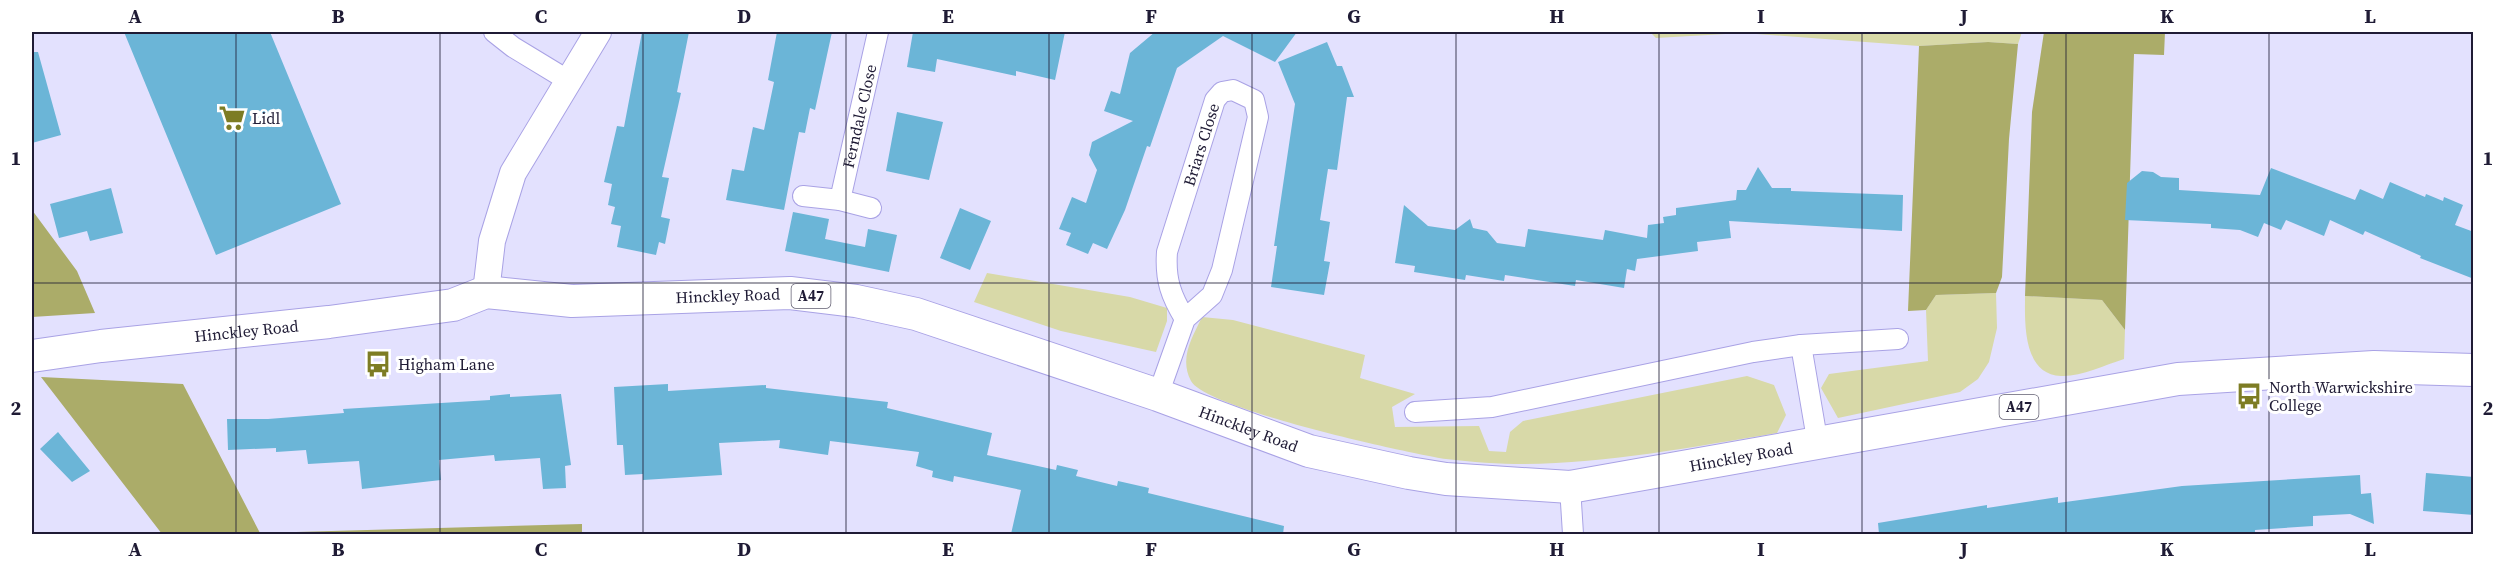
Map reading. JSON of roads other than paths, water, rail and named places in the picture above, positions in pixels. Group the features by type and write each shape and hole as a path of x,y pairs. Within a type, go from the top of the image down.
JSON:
{"main road":[{"name":"Hinckley Road","path":"32,356 101,346 329,322 453,305 486,292 572,301 790,293 856,301 927,318 1158,395 1309,451 1409,474 1446,479 1570,487 1818,445 2178,379 2374,368 2474,370"}],"street":[{"path":"494,32 513,47 569,81"},
{"path":"486,292 492,241 513,173 598,32"},
{"name":"Ferndale Close","path":"840,200 878,32"},
{"name":"Briars Close","path":"1158,395 1185,319 1212,295 1222,270 1258,117 1254,100 1233,90 1222,92 1215,100 1167,252 1166,275 1171,295 1185,319"},
{"path":"802,196 840,200 872,208"},
{"path":"1415,412 1492,407 1754,352 1801,345 1898,339"},
{"path":"1801,345 1818,445"},
{"path":"1570,487 1573,534"}],"place":[{"name":"Lidl","path":"232,118"},
{"name":"Higham Lane","path":"378,364"},
{"name":"North Warwickshire College","path":"2249,396"}]}
